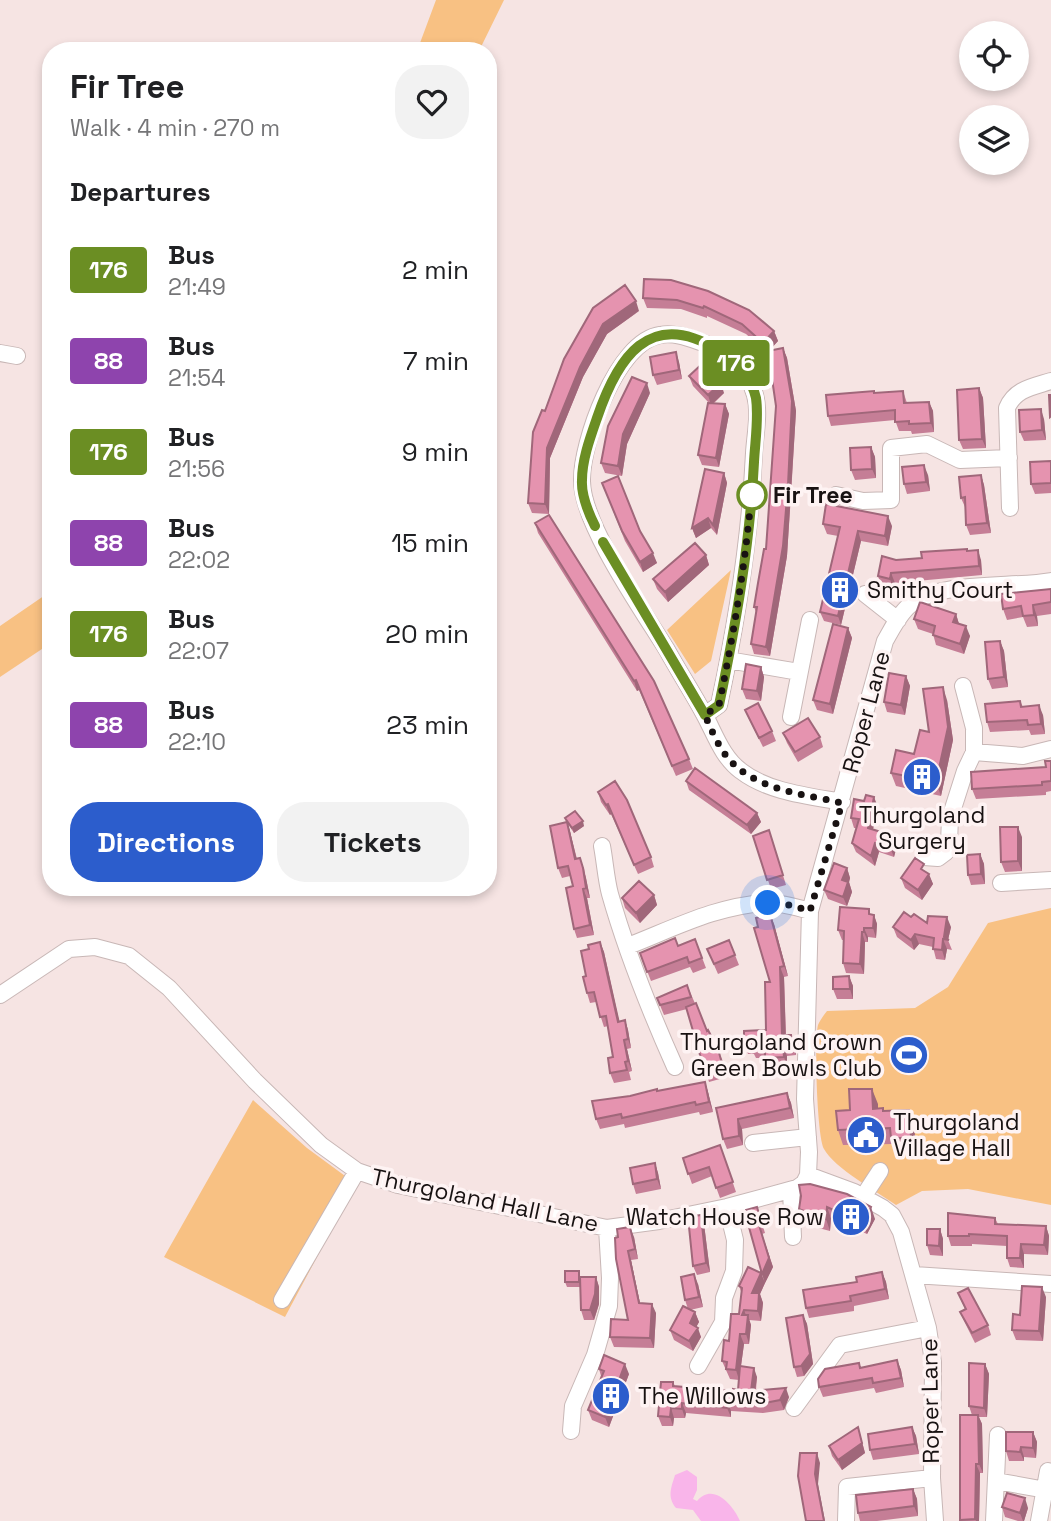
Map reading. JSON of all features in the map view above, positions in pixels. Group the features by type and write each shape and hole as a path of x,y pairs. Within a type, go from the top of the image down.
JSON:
{"street":[{"path":"705,715 719,705 747,555 756,399 749,378 734,360 711,346 679,335 658,335 635,347 620,364 603,398 589,441 582,481 587,509 603,542 705,715 726,756 741,771 761,783 842,803"},
{"path":"0,353 17,356"},
{"path":"1010,509 1007,408 1011,398 1019,391 1051,381"},
{"path":"836,495 863,501 891,499 891,448 927,444 960,460 1009,458"},
{"name":"Roper Lane","path":"934,1521 933,1362 929,1328 901,1231 892,1215 863,1197 808,1175 805,1099 810,911 842,803 876,669 887,637 898,620 911,605 939,592 1051,581"},
{"path":"865,594 898,620"},
{"path":"790,717 810,620"},
{"path":"728,660 799,672"},
{"path":"924,857 938,858 946,852 950,818 974,752 974,727 963,686"},
{"path":"974,752 1023,756 1051,749"},
{"path":"602,846 609,892 633,969 675,1067"},
{"path":"1001,883 1051,880"},
{"path":"628,946 713,914 744,906 768,903 790,905 810,911"},
{"name":"Thurgoland Hall Lane","path":"0,995 69,949 96,947 129,956 169,988 255,1081 321,1145 357,1171 398,1185 607,1228 727,1207 791,1190 804,1183 808,1175"},
{"path":"753,1143 808,1137"},
{"path":"282,1300 357,1171"},
{"path":"863,1197 880,1171"},
{"path":"791,1190 793,1237"},
{"path":"698,1366 723,1322 724,1298 734,1271 735,1240 727,1207"},
{"path":"571,1431 573,1406 594,1355 609,1306 607,1228"},
{"path":"914,1275 1051,1284"},
{"path":"794,1408 840,1345 929,1328"},
{"path":"994,1521 998,1435"},
{"path":"1038,1521 1048,1471"},
{"path":"846,1521 847,1486 932,1478"},
{"path":"996,1481 1046,1490"}],"shaded area":[{"path":"436,0 504,0 483,42 420,42"},
{"path":"731,570 711,661 695,674 667,630"},
{"path":"42,597 42,649 0,677 0,626"},
{"path":"1051,908 1051,1205 968,1189 922,1191 896,1205 846,1172 824,1149 817,1088 816,1049 819,1023 827,1011 915,1008 948,987 988,923"},
{"path":"253,1100 307,1148 356,1184 285,1317 164,1257"},
{"path":"687,1470 697,1477 697,1490 693,1499 697,1501 709,1494 716,1495 733,1508 740,1521 701,1521 693,1510 676,1508 671,1496 672,1484 675,1475"}],"building":[{"path":"644,279 671,280 708,291 749,310 774,331 763,343 742,324 704,306 703,308 677,300 643,298"},
{"path":"625,285 636,301 603,324 580,367 547,448 545,504 528,503 533,432 542,410 545,411 564,359 593,308"},
{"path":"783,348 792,401 788,485 783,546 766,647 751,644 757,607 754,607 766,549 776,406 768,351"},
{"path":"676,352 679,370 653,375 650,357"},
{"path":"702,364 721,383 708,395 689,376"},
{"path":"632,377 647,383 623,434 618,466 601,463 608,426"},
{"path":"979,388 982,439 959,440 957,390"},
{"path":"903,391 904,403 929,402 931,423 895,422 895,410 828,416 826,395"},
{"path":"1049,395 1051,395 1050,417"},
{"path":"708,403 725,404 716,458 698,455"},
{"path":"1041,409 1042,430 1020,432 1019,410"},
{"path":"871,447 872,469 851,470 850,448"},
{"path":"1051,461 1051,483 1031,484 1030,462"},
{"path":"924,465 926,482 904,484 902,467"},
{"path":"705,469 724,473 713,525 708,518 692,528"},
{"path":"981,475 987,523 966,525 965,497 961,498 959,477"},
{"path":"618,476 640,531 653,553 640,562 622,531 602,483"},
{"path":"826,504 888,516 885,536 858,531 838,616 820,612 840,527 823,524"},
{"path":"549,515 654,681 689,759 672,766 636,680 634,681 535,523"},
{"path":"695,543 706,555 665,592 653,579"},
{"path":"978,550 979,566 891,573 890,579 878,576 882,556 896,560 922,558 921,552"},
{"path":"1051,589 1051,602 1033,605 1034,615 1023,616 1021,606 1003,609 1001,594"},
{"path":"920,602 956,614 953,622 966,626 960,644 933,635 935,626 914,619"},
{"path":"833,624 848,628 830,704 813,700"},
{"path":"1000,641 1004,677 988,679 985,642"},
{"path":"746,664 761,667 757,691 742,689"},
{"path":"889,673 906,676 901,705 884,702"},
{"path":"943,687 948,727 936,782 891,773 896,750 914,754 920,730 929,732 923,689"},
{"path":"1020,701 1021,707 1039,705 1041,724 1028,725 1027,720 987,722 985,704"},
{"path":"758,703 772,731 759,738 745,710"},
{"path":"808,718 820,737 795,752 783,733"},
{"path":"1045,761 1051,761 1051,781 1042,782 1042,785 972,789 971,772 1046,767"},
{"path":"695,768 757,813 747,825 686,781"},
{"path":"615,781 627,800 651,857 634,865 608,804 606,805 598,792"},
{"path":"866,795 874,797 868,828 894,836 890,847 875,843 871,856 852,843 859,819 851,818 854,799 864,801"},
{"path":"575,811 583,821 572,828 565,818"},
{"path":"567,822 575,859 580,858 583,868 586,888 583,889 590,925 574,929 566,888 573,886 568,866 558,868 550,826"},
{"path":"1000,827 1018,827 1018,861 1001,862"},
{"path":"769,830 783,875 767,880 753,836"},
{"path":"980,854 981,874 968,875 967,855"},
{"path":"915,858 924,864 921,869 929,874 918,890 901,878"},
{"path":"834,863 847,868 842,880 848,882 843,897 824,890"},
{"path":"639,881 654,895 636,913 622,898"},
{"path":"840,907 869,909 869,914 874,915 873,928 864,928 862,932 860,964 843,963 844,931 838,930"},
{"path":"904,912 911,917 914,914 927,923 928,916 947,917 944,937 949,940 943,939 942,950 933,949 934,938 915,934 911,940 893,927"},
{"path":"770,914 784,966 780,967 782,1035 791,1035 792,1045 783,1046 784,1057 765,1058 765,1048 752,1049 752,1044 744,1044 744,1031 766,1030 765,982 770,982 754,928 758,927 756,918"},
{"path":"675,938 678,946 695,939 702,958 689,963 687,957 647,972 640,953"},
{"path":"729,940 735,955 714,964 707,949"},
{"path":"600,942 618,1022 625,1020 628,1039 624,1040 627,1070 610,1073 608,1058 613,1057 606,1016 600,1017 594,992 587,993 581,951 589,949 588,945"},
{"path":"849,976 850,989 833,989 833,977"},
{"path":"687,985 691,997 660,1005 657,998"},
{"path":"696,1003 707,1031 718,1049 723,1067 705,1072 686,1007"},
{"path":"705,1082 709,1102 696,1105 695,1102 622,1118 621,1114 596,1119 592,1101"},
{"path":"849,1089 872,1089 873,1109 909,1110 911,1138 891,1138 890,1128 838,1130 836,1111 850,1110"},
{"path":"787,1093 790,1108 738,1119 739,1136 723,1139 716,1108"},
{"path":"720,1145 733,1182 716,1188 709,1167 688,1174 683,1158"},
{"path":"655,1163 657,1179 633,1184 630,1168"},
{"path":"810,1184 847,1194 871,1207 863,1223 827,1207 826,1219 803,1213 804,1211 799,1209 799,1185"},
{"path":"757,1207 762,1224 759,1225 769,1258 762,1274 746,1210"},
{"path":"948,1213 995,1218 995,1224 1046,1226 1044,1245 1021,1244 1020,1258 1007,1258 1007,1236 948,1236"},
{"path":"701,1215 706,1263 693,1266 688,1217"},
{"path":"630,1227 635,1249 628,1251 639,1303 652,1304 650,1338 610,1337 611,1319 628,1320 616,1259 615,1238 618,1237 617,1229"},
{"path":"927,1229 940,1229 939,1246 927,1245"},
{"path":"748,1267 761,1273 752,1293 759,1293 758,1311 744,1310 742,1315 748,1315 746,1334 740,1334 736,1370 726,1369 727,1362 722,1361 724,1340 729,1341 731,1314 739,1314 742,1288 739,1286"},
{"path":"565,1271 579,1271 579,1282 565,1282"},
{"path":"882,1272 885,1289 850,1296 851,1301 806,1308 803,1290 857,1282 856,1277"},
{"path":"694,1274 699,1297 685,1300 681,1277"},
{"path":"580,1277 596,1277 590,1310 581,1310"},
{"path":"1022,1286 1042,1287 1039,1331 1012,1330 1013,1314 1020,1315"},
{"path":"968,1288 988,1325 972,1333 960,1312 966,1309 958,1293"},
{"path":"683,1306 695,1312 690,1323 698,1328 689,1341 670,1330"},
{"path":"803,1315 810,1354 801,1366 794,1367 786,1318"},
{"path":"604,1355 625,1364 605,1417 588,1410 604,1371 599,1369"},
{"path":"897,1360 901,1378 873,1383 872,1378 819,1387 818,1379 825,1369 859,1363 860,1368"},
{"path":"969,1363 985,1364 984,1408 969,1406"},
{"path":"740,1366 754,1368 751,1391 786,1388 780,1400 760,1404 728,1402 727,1408 682,1403 682,1409 671,1408 670,1417 658,1416 661,1382 673,1382 673,1386 738,1390"},
{"path":"960,1415 978,1415 979,1464 976,1464 975,1519 960,1520"},
{"path":"858,1427 862,1443 838,1460 829,1446"},
{"path":"912,1427 915,1444 870,1450 868,1434"},
{"path":"1006,1432 1033,1432 1033,1448 1021,1447 1020,1452 1006,1451"},
{"path":"800,1453 817,1453 815,1474 824,1521 806,1521 798,1476"},
{"path":"913,1489 914,1506 858,1513 856,1495"},
{"path":"1007,1493 1025,1498 1020,1513 1002,1507"}],"bus line":[{"name":"176","path":"595,526 587,509 582,481 589,441 603,398 620,364 635,347 658,335 679,335 711,346 734,360 749,378 756,399 747,555 719,705 705,715 603,542"}],"place":[{"name":"Fir Tree","path":"752,495"},
{"name":"Smithy Court","path":"840,590"},
{"name":"Thurgoland Surgery","path":"922,777"},
{"name":"Thurgoland Crown Green Bowls Club","path":"909,1055"},
{"name":"Thurgoland Village Hall","path":"866,1135"},
{"name":"Watch House Row","path":"851,1217"},
{"name":"The Willows","path":"611,1396"}],"route":[{"path":"752,495 752,487 747,555 719,705 705,715 726,756 741,771 761,783 842,803 810,911 790,905 768,903"}]}
